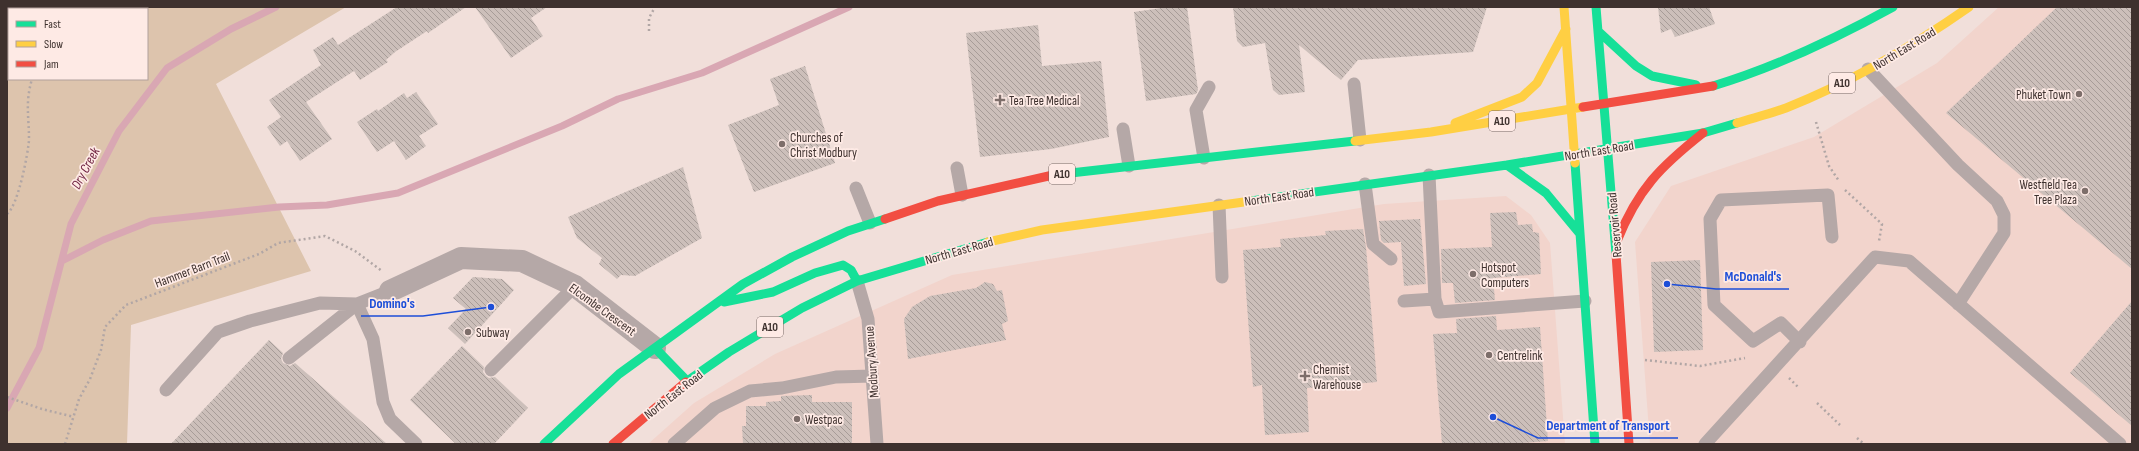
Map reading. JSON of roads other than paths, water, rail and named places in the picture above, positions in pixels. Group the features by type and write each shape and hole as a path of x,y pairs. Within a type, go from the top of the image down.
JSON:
{"main road":[{"path":"1564,7 1595,444"},
{"name":"Reservoir Road","path":"1596,7 1629,444"},
{"name":"A10","path":"544,444 562,425 619,374 743,284 792,257 848,231 870,223 938,201 1052,175 1431,132 1709,88 1743,78 1830,42 1893,7"},
{"name":"North East Road","path":"614,444 687,381 758,334 802,308 857,281 969,246 1013,235 1061,226 1507,165 1703,133 1785,108 1868,69 1923,39 1970,7"},
{"path":"1431,132 1522,97 1537,83 1566,30"},
{"path":"1598,31 1636,66 1652,76 1709,88"},
{"path":"1615,247 1630,210 1642,189 1665,163 1703,133"},
{"path":"1507,165 1546,193 1580,234"},
{"path":"717,303 773,292 815,273 843,265 851,270 857,281"},
{"path":"656,348 687,381"}],"street":[{"name":"Elcombe Crescent","path":"397,288 461,258 522,262 575,286 656,348"}],"lane":[{"path":"1868,69 1958,165 1997,201 2004,215 2004,233 1958,304"},
{"path":"1354,84 1360,140"},
{"path":"1204,158 1196,110 1209,87"},
{"path":"1123,129 1129,166"},
{"path":"957,168 962,195"},
{"path":"1429,175 1435,299 1439,312 1585,301"},
{"path":"1365,184 1373,244 1390,259"},
{"path":"856,188 870,223"},
{"path":"1800,342 1781,324 1753,340 1714,305 1710,219 1720,200 1828,195 1832,237"},
{"path":"1219,205 1222,277"},
{"path":"1705,444 1800,342 1875,257 1909,261 2120,444"},
{"name":"Modbury Avenue","path":"857,281 868,319 877,444"},
{"path":"491,370 575,286"},
{"path":"289,358 357,304 397,288"},
{"path":"1404,301 1435,299"},
{"path":"166,390 218,332 250,321 320,303 357,304"},
{"path":"357,304 373,339 383,402 390,419 416,444"},
{"path":"674,444 715,408 750,391 782,388 836,378 872,376"}],"waterway":[{"name":"Dry Creek","path":"7,408 39,348 71,224 119,131 167,68 231,29 276,7"},
{"path":"62,261 103,240 151,221 279,207 327,205 398,193 562,126 618,99 702,73 849,7"}],"place":[{"name":"Phuket Town","path":"2079,94"},
{"name":"Tea Tree Medical","path":"1000,100"},
{"name":"Churches of Christ Modbury","path":"782,144"},
{"name":"Westfield Tea Tree Plaza","path":"2085,191"},
{"name":"Hotspot Computers","path":"1473,274"},
{"name":"McDonald's","path":"1667,284"},
{"name":"Domino's","path":"491,307"},
{"name":"Subway","path":"468,332"},
{"name":"Centrelink","path":"1489,355"},
{"name":"Chemist Warehouse","path":"1305,376"},
{"name":"Department of Transport","path":"1493,417"},
{"name":"Westpac","path":"797,419"}]}
